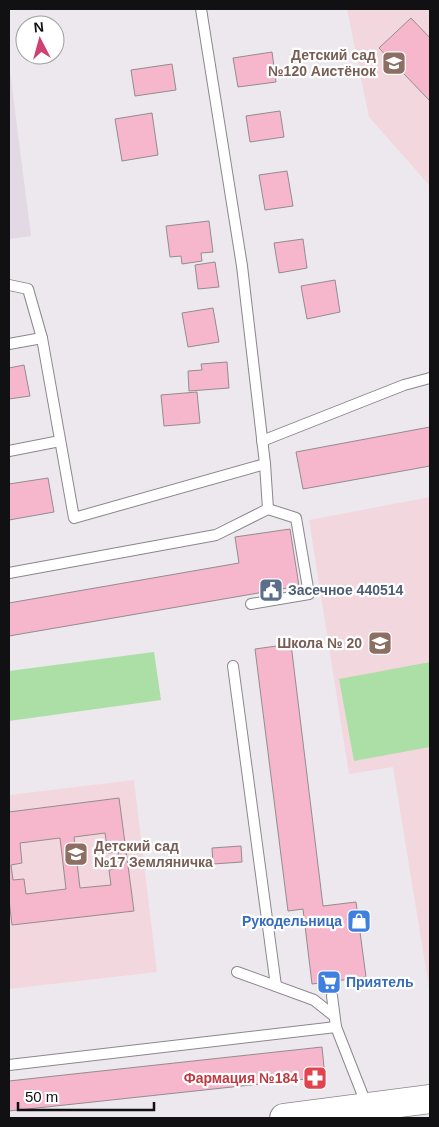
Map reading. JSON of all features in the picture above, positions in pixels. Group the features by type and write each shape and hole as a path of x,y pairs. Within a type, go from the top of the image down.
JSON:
{"street":[{"path":"284,1118 369,1113 430,1099"}],"lane":[{"path":"201,9 242,266 265,464 268,510"},
{"path":"9,285 28,289 42,338 74,518 265,464"},
{"path":"9,344 42,338"},
{"path":"262,441 404,385 430,378"},
{"path":"9,451 60,441"},
{"path":"9,572 216,535 268,510 296,518 309,594 251,604"},
{"path":"233,666 276,986"},
{"path":"237,972 314,1000 335,1022"},
{"path":"332,996 335,1022 369,1113"},
{"path":"9,1065 335,1022"}],"shaded area":[{"name":"Детский сад №120 Аистёнок","path":"347,9 430,9 430,186 369,117"},
{"path":"9,63 31,236 9,239"},
{"name":"Школа № 20","path":"430,497 430,994 393,767 349,774 309,520"},
{"name":"Детский сад №17 Земляничка","path":"134,780 157,972 9,989 9,795"}],"green space":[{"path":"154,652 161,700 9,721 9,671"},
{"path":"430,662 430,747 354,761 339,679"}],"building":[{"path":"411,18 430,38 430,101 379,48"},
{"path":"272,52 276,82 238,87 233,58"},
{"path":"172,64 176,90 135,96 131,70"},
{"path":"280,111 284,137 250,142 246,116"},
{"path":"152,113 158,155 122,161 115,119"},
{"path":"287,171 293,206 265,210 259,175"},
{"path":"209,221 213,252 201,253 202,261 182,264 181,256 170,257 166,226"},
{"path":"303,239 307,268 279,273 274,243"},
{"path":"215,262 219,287 198,289 195,265"},
{"path":"335,280 340,312 307,319 301,286"},
{"path":"213,308 219,342 188,347 182,313"},
{"path":"227,362 229,388 189,391 188,371 202,370 201,364"},
{"path":"24,365 30,396 9,399 9,368"},
{"path":"197,392 200,423 164,426 161,395"},
{"path":"430,427 430,466 303,489 296,452"},
{"path":"48,478 54,512 9,520 9,484"},
{"path":"290,529 299,586 9,636 9,603 239,563 235,537"},
{"path":"291,644 323,906 356,902 366,977 312,984 303,909 288,911 255,649"},
{"path":"119,798 134,911 12,925 9,900 9,812","holes":["105,833 108,853 118,852 120,868 109,870 111,885 80,888 74,837","60,838 66,889 26,894 24,879 13,880 11,865 22,863 20,843"]},
{"path":"241,846 242,862 213,864 212,848"},
{"path":"322,1047 325,1077 9,1111 9,1081"}],"place":[{"name":"Детский сад №120 Аистёнок","path":"394,63"},
{"name":"Засечное 440514","path":"271,590"},
{"name":"Школа № 20","path":"380,643"},
{"name":"Детский сад №17 Земляничка","path":"76,854"},
{"name":"Рукодельница","path":"359,921"},
{"name":"Приятель","path":"329,982"},
{"name":"Фармация №184","path":"315,1078"}]}
